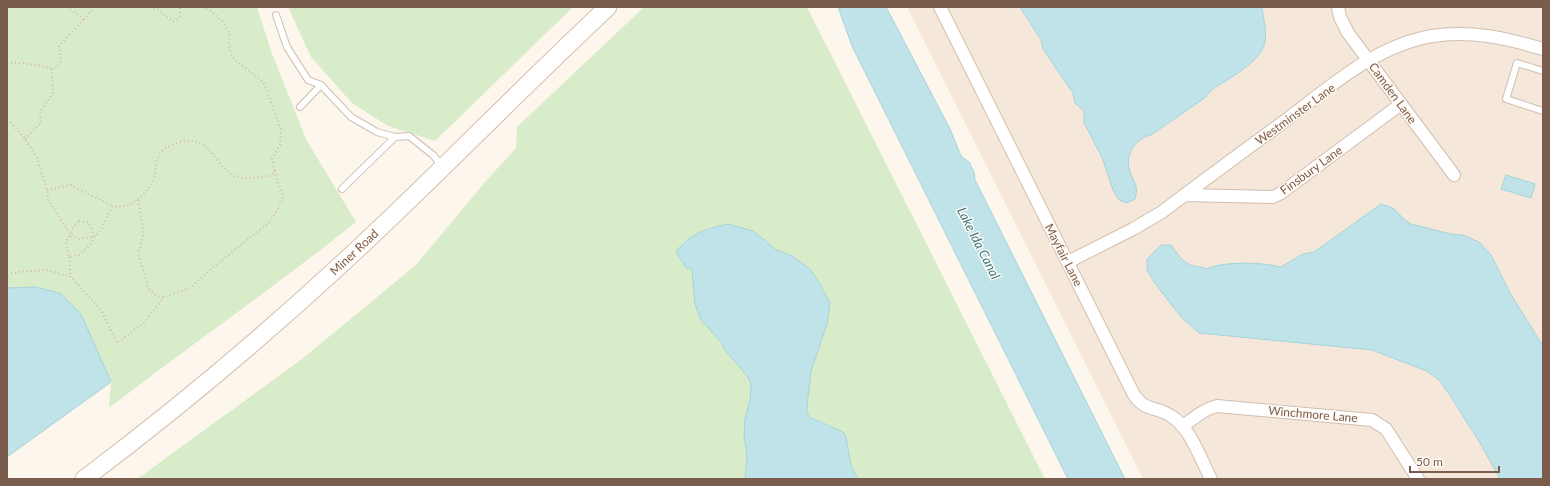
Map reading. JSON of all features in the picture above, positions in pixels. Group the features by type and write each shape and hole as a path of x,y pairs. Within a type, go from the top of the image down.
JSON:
{"street":[{"name":"Miner Road","path":"84,479 154,426 241,354 349,258 608,7"},
{"name":"Mayfair Lane","path":"940,7 1134,395 1139,402 1146,407 1171,415 1183,426 1211,479"},
{"name":"Camden Lane","path":"1338,7 1344,25 1368,60 1454,175"},
{"name":"Westminster Lane","path":"1068,262 1133,229 1162,212 1368,60 1391,48 1433,36 1476,34 1501,37 1543,49"},
{"name":"Finsbury Lane","path":"1184,195 1273,196 1281,193 1401,104"},
{"name":"Winchmore Lane","path":"1183,426 1202,412 1217,406 1372,420 1386,429 1418,479"}],"lane":[{"path":"276,15 287,47 308,80 321,85 351,117 377,132 395,137 409,136 433,155 444,167"},
{"path":"1542,109 1506,99 1517,63 1543,71"},
{"path":"300,107 321,85"},
{"path":"342,189 395,137"}],"path":[{"path":"67,7 84,19"},
{"path":"7,62 38,65 52,69 58,66 62,59 59,46 94,7"},
{"path":"150,7 158,8 173,22 180,16 180,7"},
{"path":"138,200 144,232 138,254 149,289 157,296 164,297 190,288 217,264 270,222 282,201 283,195 278,183 272,159 280,145 282,130 266,88 262,81 235,60 230,52 230,34 223,22 210,10 201,7"},
{"path":"25,139 41,123 40,112 53,93 52,69"},
{"path":"7,121 10,121 25,139 36,158 47,190 48,200 71,236 78,239 94,237"},
{"path":"47,190 70,185 113,206 126,206 138,200 154,179 159,155 169,146 185,141 196,140 236,177 271,176 275,171"},
{"path":"69,257 80,255 90,246 94,237 103,228 105,220 113,206"},
{"path":"71,277 66,241 71,236 73,227 78,221 88,222 94,237"},
{"path":"7,274 47,270 71,277 101,310 117,343 144,323 164,297"}],"shaded area":[{"path":"907,7 1543,7 1543,479 1143,479"}],"green space":[{"path":"7,7 257,7 271,51 307,141 356,222 295,270 109,408 111,382 35,287 7,288"},
{"path":"288,7 573,7 435,141 388,126 352,103 311,57"},
{"path":"644,7 807,7 1045,479 858,479 851,466 846,437 843,432 810,416 807,413 811,371 827,324 830,303 810,269 792,256 775,249 753,231 728,224 708,228 683,242 681,261 687,269 690,268 692,270 695,304 722,343 724,349 748,377 751,384 750,400 745,419 747,456 745,479 137,479 302,359 416,265 486,181 516,148 517,127"}],"water":[{"name":"Lake Ida Canal","path":"838,7 886,7 950,129 961,156 969,162 974,172 975,180 1125,479 1068,479 852,46"},
{"path":"1020,7 1262,7 1265,42 1262,50 1250,64 1210,91 1206,97 1136,144 1132,149 1128,160 1130,172 1136,185 1136,195 1135,199 1127,203 1119,200 1113,190 1102,157 1084,123 1084,111 1075,103 1073,93 1043,49 1041,40"},
{"path":"1506,175 1535,184 1531,198 1501,189"},
{"path":"1381,204 1393,208 1411,224 1451,234 1463,235 1479,242 1491,255 1510,293 1543,346 1543,479 1500,479 1480,443 1451,397 1439,380 1427,371 1372,350 1199,333 1181,317 1154,282 1147,270 1147,259 1161,245 1171,245 1187,263 1206,269 1214,266 1243,263 1281,267 1303,254 1314,252"},
{"path":"728,224 753,231 775,249 792,256 810,269 830,303 827,324 811,371 807,413 810,417 843,432 846,437 851,466 858,479 745,479 747,456 744,435 745,419 750,400 751,384 748,377 724,349 722,343 701,320 695,304 692,270 690,268 687,269 676,252 693,236 706,230"},
{"path":"35,287 60,293 81,314 111,382 7,457 7,288"}]}
